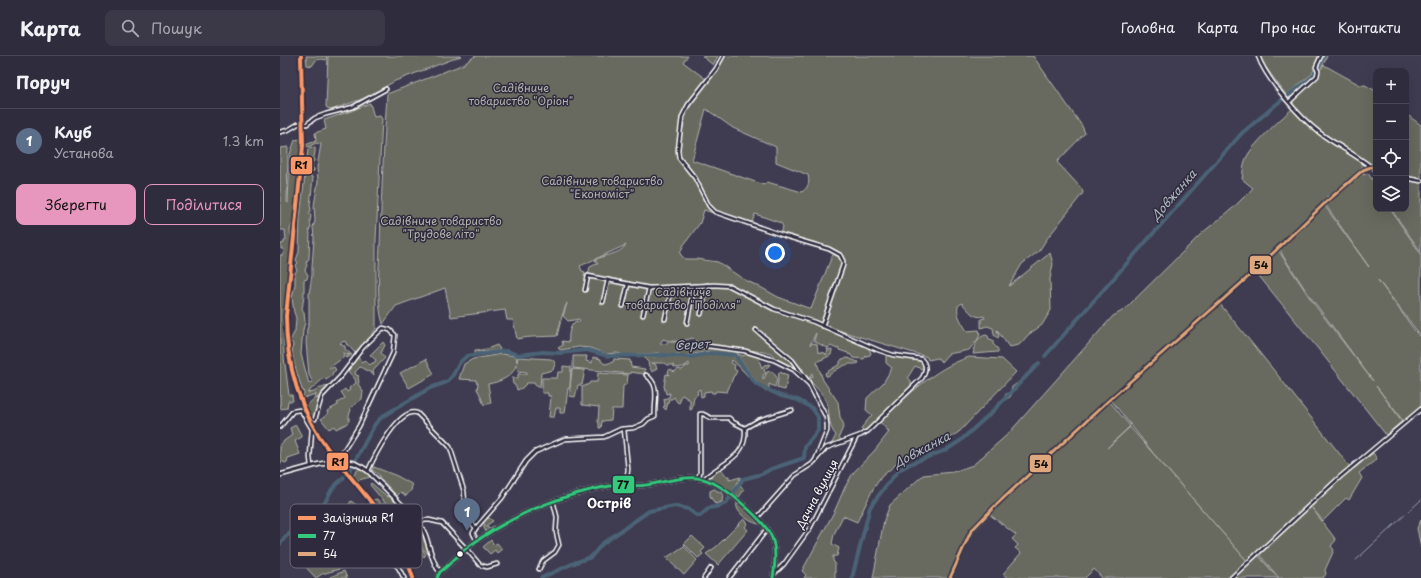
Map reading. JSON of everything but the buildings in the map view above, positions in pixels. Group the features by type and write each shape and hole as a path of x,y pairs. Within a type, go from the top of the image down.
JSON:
{"street":[{"path":"723,56 716,69 692,98 685,111 681,125 678,150 680,158 695,178 709,206 716,212 828,249 840,255 843,261 842,265 822,326"},
{"path":"1258,56 1269,76 1298,113 1318,131 1371,167"},
{"path":"1289,102 1317,76 1316,67 1321,56"},
{"path":"307,124 326,114 353,107 386,88"},
{"path":"280,132 288,130 298,124"},
{"path":"950,578 969,535 995,506 1108,401 1246,279 1324,204 1363,170 1371,167"},
{"path":"1409,179 1421,181"},
{"path":"585,290 588,276 649,288 707,285 732,286 774,309 822,326 886,353 921,359 925,364 925,374 868,431 826,448 806,468 795,475 757,518"},
{"path":"603,302 608,280"},
{"path":"623,306 628,284"},
{"path":"701,314 707,285"},
{"path":"687,322 694,286"},
{"path":"665,319 672,287"},
{"path":"643,315 649,288"},
{"path":"315,419 322,396 341,376 363,347 383,328 390,330 395,335 393,353 359,426 342,452 340,458 342,461"},
{"path":"756,330 792,360 809,382 824,411 827,431 814,461"},
{"path":"681,345 685,347 708,346 737,349 762,355 790,368 811,387"},
{"path":"477,541 473,533 476,528 492,510 526,461 535,452 565,439 604,437 617,431 633,428 643,424 648,419 655,416 657,390 653,381 646,375"},
{"path":"1231,578 1340,477 1421,409"},
{"path":"280,427 293,411 300,410 302,412 312,429 310,457 311,466"},
{"path":"745,428 759,420 792,410"},
{"path":"368,471 389,432 409,413 417,413 450,447 464,491 465,516 476,528"},
{"path":"698,478 700,472 701,414 711,418 729,418 733,422 745,428"},
{"path":"704,479 732,459 742,449 745,439 745,428"},
{"path":"624,429 628,469 626,484"},
{"name":"Дачна вулиця","path":"773,576 784,564 810,528 856,437"},
{"path":"280,475 328,462 347,461 362,466 400,504"},
{"path":"437,578 440,572 477,541 507,522 552,500 585,491 626,484 645,486 684,478 704,479 726,492 738,500 767,529 775,544 773,576"},
{"path":"539,569 543,561 555,552 559,545 556,532 557,517 552,500"},
{"path":"422,520 442,523 483,567 491,567 497,564"},
{"path":"422,529 436,567 440,572"},
{"path":"729,578 767,529"},
{"path":"398,568 404,578"},
{"path":"704,578 712,568"}],"green space":[{"path":"306,56 327,56 326,60 316,60 312,66 307,65"},
{"path":"328,56 461,56 395,81 365,98 331,110 326,107"},
{"path":"475,56 688,56 683,62 707,80 686,108 682,121 679,145 687,111 706,83 722,56 1033,56 1082,126 1085,133 1057,162 1082,189 1083,193 1039,251 1022,264 1009,286 1050,253 1053,264 1050,279 1051,310 1042,325 1028,335 1019,345 1009,347 997,330 999,336 998,338 994,335 993,328 987,326 981,328 981,319 985,318 984,316 980,317 974,315 962,303 958,306 961,322 967,331 979,330 980,334 969,350 948,354 941,362 938,358 928,360 927,357 821,325 831,332 867,347 871,353 864,359 853,358 850,354 849,355 848,353 839,350 839,348 837,349 831,346 828,348 814,341 816,333 810,345 812,343 817,344 818,352 825,353 826,355 828,351 827,349 832,350 831,355 819,360 817,363 823,380 838,402 840,417 844,425 839,437 841,440 836,444 832,443 836,435 832,429 828,406 818,389 810,381 810,378 803,375 803,369 790,359 795,366 795,369 776,360 771,353 727,347 701,346 693,338 678,341 663,339 660,344 667,344 667,342 678,342 679,349 710,347 735,350 738,353 737,355 730,355 738,360 756,383 766,391 757,385 732,360 731,363 735,365 734,369 737,371 727,392 704,392 704,396 701,397 700,389 697,391 698,394 694,397 692,409 690,410 690,400 682,395 679,403 674,397 669,399 666,410 663,407 665,406 664,399 669,397 670,393 666,394 664,386 666,374 669,375 668,372 670,369 674,372 678,369 682,370 686,366 689,366 689,363 684,367 678,368 664,363 652,363 655,364 657,368 652,372 645,357 647,355 654,357 665,355 658,353 624,355 617,353 606,354 590,348 579,347 560,350 558,348 563,345 562,341 569,342 569,333 572,325 576,321 580,322 579,319 568,321 563,316 567,303 562,316 557,336 517,339 513,320 507,320 505,310 451,317 445,288 396,306 383,324 379,306 379,274 387,94 464,64","holes":["706,109 733,128 776,147 776,162 808,175 809,183 802,192 767,182 764,185 692,160","704,210 751,225 755,214 781,223 783,227 779,234 835,253 832,256 811,309 778,297 743,279 718,262 685,259 680,254 683,246 700,223","626,245 616,253 595,260 598,264 590,267 588,274 584,277 585,272 582,271 580,266","710,351 725,354 697,354 695,357 668,355 679,354 683,356"]},
{"path":"702,56 718,56 713,65"},
{"path":"1260,56 1320,56 1312,74 1286,95 1262,62"},
{"path":"1323,56 1327,56 1321,69 1324,65 1360,85 1365,85 1373,89 1373,165 1317,129 1294,106 1293,99 1314,78 1288,98 1287,95 1313,76"},
{"path":"370,103 374,117 380,116 382,119 376,240 376,329 371,335 375,335 368,342 365,341 355,353 345,341 340,343 345,346 345,349 352,355 347,358 346,357 350,354 347,355 343,352 344,357 329,368 334,367 336,370 332,373 333,375 326,380 324,378 307,393 314,392 325,386 329,387 320,397 317,397 317,399 320,399 315,417 313,417 312,421 305,407 315,398 316,394 303,398 304,393 294,360 292,349 293,344 290,341 295,331 296,318 292,298 295,285 295,273 297,270 295,266 298,263 296,260 299,252 300,218 308,149 311,147 315,148 315,152 314,161 312,163 314,171 311,172 311,177 313,178 310,205 311,210 309,213 311,216 311,227 309,230 309,259 306,262 307,265 305,270 308,275 307,279 304,280 302,309 304,312 305,322 301,354 309,384 313,381 309,375 306,342 309,323 309,294 312,275 314,238 313,227 315,221 314,206 318,181 317,167 321,144 316,143 308,147 305,145 316,141 315,133 326,129 324,120"},
{"path":"1293,108 1319,134 1364,164 1361,168 1330,197 1327,196 1328,199 1262,262 1075,431 970,530 948,578 873,578 884,520 890,505 923,475 953,472 973,465 1008,434 1113,316 1124,310 1202,233 1233,208 1253,188 1242,179 1245,161 1248,155 1252,148 1266,133"},
{"path":"1409,116 1421,125 1421,179 1409,177"},
{"path":"300,139 293,221 290,230 291,239 286,290 284,336 284,357 289,395 292,395 293,401 288,401 287,408 280,409 280,255 283,255 284,249 281,249 281,244 286,240 285,230 280,230 280,148 288,147 288,203 290,154 295,140"},
{"path":"1368,173 1373,181 1373,212 1392,212 1421,254 1421,336 1378,280 1421,339 1421,407 1403,421 1376,386 1402,421 1386,435 1255,271 1278,250 1314,304 1373,381 1309,295 1280,249 1324,205 1369,267 1325,204 1363,174"},
{"path":"1409,180 1421,182 1421,252 1393,212 1409,212"},
{"path":"1220,304 1350,467 1247,561 1153,453 1111,400"},
{"path":"986,335 989,339 993,340 993,344 998,349 998,352 973,354 973,349 977,341 982,336"},
{"path":"383,342 385,345 381,353 385,358 373,371 374,375 360,367 355,372 356,375 359,376 358,384 363,391 362,399 350,408 349,421 336,429 334,426 329,429 321,419 328,414 327,411 338,405 337,403 345,398 341,392 345,389 347,392 350,390 349,388 356,383 355,379 347,370 357,356 362,362 364,360 370,365 374,363 376,360 370,355"},
{"path":"497,345 500,349 497,351 475,352 475,350 487,349"},
{"path":"751,353 760,356 759,360 762,368 764,365 770,364 764,370 766,373 763,375 763,380 768,371 773,372 777,378 775,387 769,384 769,389 758,384 738,356 739,354 742,356"},
{"path":"502,354 516,356 517,362 518,357 551,359 555,364 553,370 541,373 540,388 534,383 527,383 522,388 517,390 516,386 513,384 512,378 518,378 518,374 527,374 527,372 518,371 516,364 515,369 509,376 497,382 488,384 491,403 484,405 477,390 478,383 476,380 459,379 464,364 473,359"},
{"path":"886,355 920,361 924,365 924,370 915,366 908,377 911,381 911,388 864,432 861,429 872,415 866,410 867,398 883,383 892,368 886,363"},
{"path":"573,356 587,356 586,361 592,363 593,357 601,359 601,361 605,364 613,362 614,359 630,360 631,367 645,369 644,374 573,368"},
{"path":"969,357 1002,359 1016,372 960,431 945,442 899,462 882,476 873,489 857,522 843,516 834,534 832,544 839,548 837,556 833,556 833,561 835,563 835,578 804,578 806,575 802,571 853,473 875,450 889,432 880,422 932,376 956,362"},
{"path":"848,358 859,363 843,366 826,376 825,373 840,364 842,359"},
{"path":"426,359 434,374 409,388 400,373"},
{"path":"563,366 571,367 570,388 572,369 585,370 582,385 578,385 575,397 570,396 570,389 568,388 565,413 560,413 560,408 556,408 554,417 549,417 551,396 548,396 548,393 542,393 542,378 557,378 558,372 563,372"},
{"path":"779,372 788,375 785,390 777,388"},
{"path":"598,373 628,375 627,384 623,386 622,409 612,409 611,420 602,421 601,428 599,428 598,422 599,407 582,405 582,387 590,382 597,382"},
{"path":"1019,382 1019,385 1010,397 1003,401 1006,394 1010,393 1012,387"},
{"path":"1110,402 1130,426 1107,448 1130,427 1247,561 1230,578 1102,578 1094,569 1085,578 1008,578 1003,574 1021,553 1015,548 1018,545 1012,539 1016,535 989,514"},
{"path":"296,425 302,437 295,441 300,454 288,458 287,462 285,463 282,461 280,464 280,444 292,435 290,428"},
{"path":"1373,453 1377,459 1359,473 1362,478 1349,500 1346,498 1323,521 1312,508 1336,540 1331,546 1334,550 1325,570 1326,574 1323,578 1279,578 1258,553 1353,467 1355,468"},
{"path":"723,465 725,466 721,470 726,476 729,476 729,480 741,477 732,492 708,478"},
{"path":"374,467 397,476 413,485 411,488 412,489 406,496 401,492 397,496 379,477 379,475 372,470"},
{"path":"359,468 366,472 370,477 355,481 352,477"},
{"path":"371,483 388,497 391,496 399,504 386,504 370,485"},
{"path":"740,486 744,490 739,497 734,493"},
{"path":"714,489 723,494 722,502 715,504 710,496 710,491"},
{"path":"377,499 381,504 374,503 373,500"},
{"path":"742,502 760,520 759,524 752,522 738,510 737,503"},
{"path":"489,518 493,521 487,525 487,527 489,529 494,526 496,528 486,532 483,526 486,526 483,523 485,519"},
{"path":"744,519 748,523 745,527 748,530 718,565 706,554 716,547"},
{"path":"1421,520 1421,548 1417,528"},
{"path":"422,535 429,552 428,554 422,547"},
{"path":"692,536 705,548 701,552 703,554 698,558 684,544"},
{"path":"491,540 494,545 497,543 502,549 497,553 495,550 490,554 483,547"},
{"path":"684,546 697,560 684,575 666,558"},
{"path":"422,549 426,555 424,557 422,555"},
{"path":"1257,554 1278,578 1232,578"},
{"path":"307,568 343,568 322,574 316,578"},
{"path":"344,571 347,578 329,578 330,577"}],"waterway":[{"name":"Довжанка","path":"1045,356 1242,133 1284,98 1313,77 1324,56"},
{"name":"Серет","path":"324,504 332,489 349,472 375,424 383,416 430,388 447,382 453,375 460,362 467,356 506,351 518,355 587,350 608,356 664,355 691,357 711,353 735,355 756,384 781,396 798,400 812,408 818,417 818,430 805,447 804,458 771,469 762,474 743,479 726,503 709,508 700,516 688,509 675,506 649,511 602,544 591,557 541,578"},
{"name":"Довжанка","path":"852,578 870,507 899,470 910,464 946,450 960,441 992,412 1039,363"},
{"path":"1356,560 1421,500"},
{"name":"Серет","path":"280,544 290,533"}],"tunnel":[{"path":"298,124 307,124"}],"rail line":[{"name":"R1","path":"301,56 303,146 286,316 289,352 297,388 310,421 330,452 373,504"},
{"name":"R1","path":"410,568 413,578"}],"transit line":[{"name":"54","path":"950,578 971,531 995,506 1108,401 1246,279 1324,204 1363,170 1371,167"},
{"name":"77","path":"437,578 440,572 472,544 505,523 541,506 578,493 616,485 642,486 691,478 710,481 729,493 755,516 768,530 772,538 775,554 773,578"}],"place":[{"name":"Клуб","path":"467,531"}],"district":[{"name":"Острів","path":"609,503"}],"park label":[{"name":"Садівниче товариство \"Оріон\"","path":"521,94"},
{"name":"Садівниче товариство \"Економіст\"","path":"602,187"},
{"name":"Садівниче товариство \"Трудове літо\"","path":"441,227"},
{"name":"Садівниче товариство \"Поділля\"","path":"683,298"}]}
